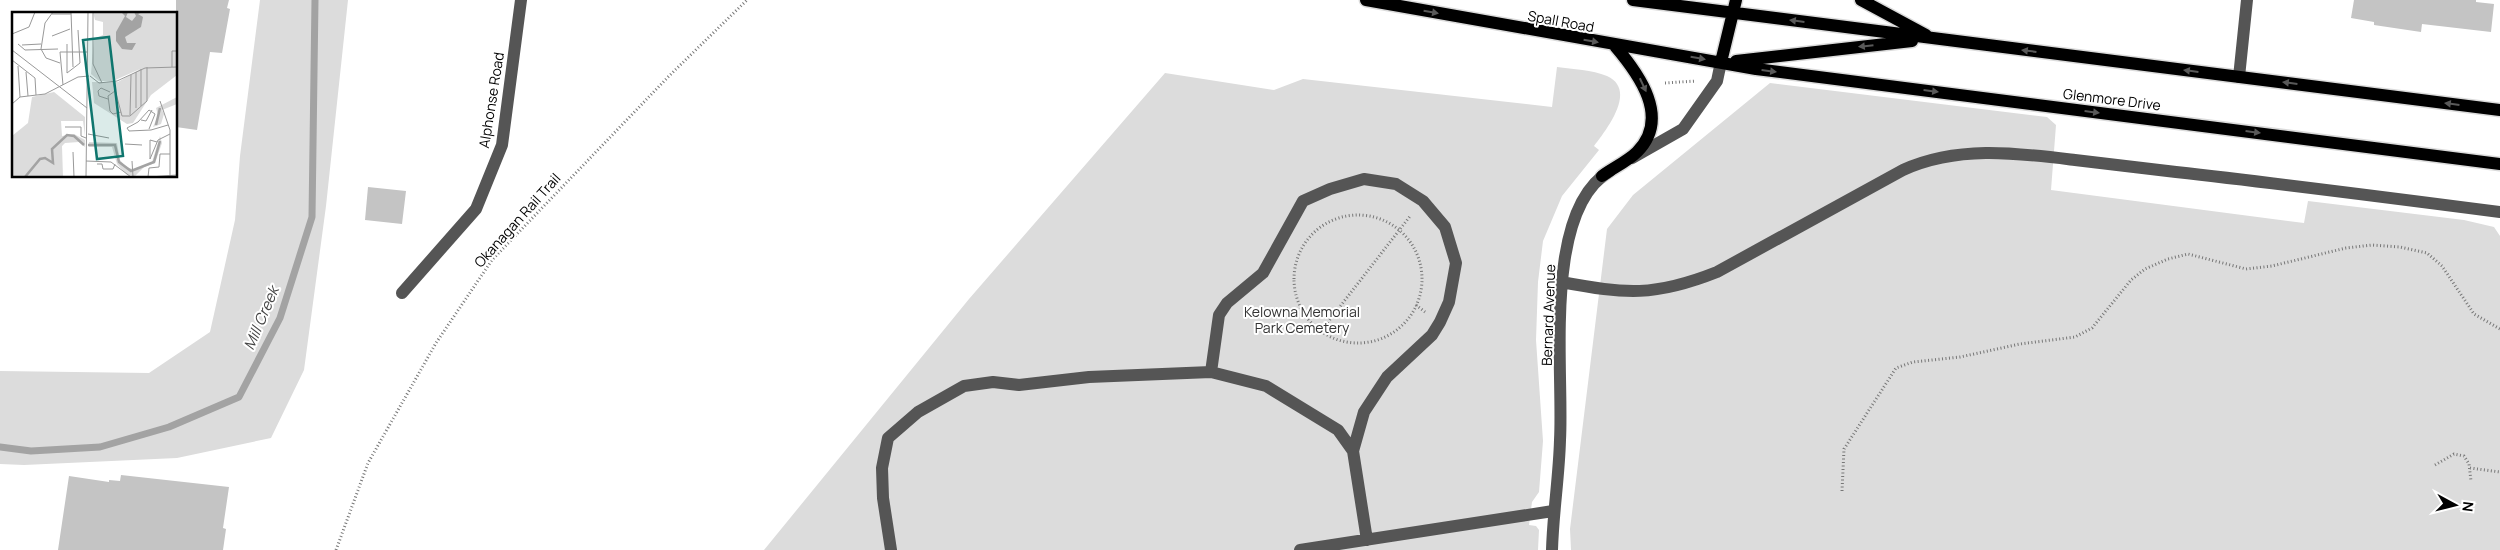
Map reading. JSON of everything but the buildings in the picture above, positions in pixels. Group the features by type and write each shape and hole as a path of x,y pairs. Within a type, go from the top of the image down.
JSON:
{"main road":[{"name":"Spall Road","path":"1366,0 1616,46 1721,62"},
{"path":"1633,0 2500,110"},
{"name":"Bernard Avenue","path":"1721,62 1736,0"},
{"path":"1861,0 1932,39"},
{"path":"1721,62 1932,39"},
{"path":"1602,176 1638,151 1651,129 1650,98 1637,72 1616,46"},
{"name":"Glenmore Drive","path":"1721,62 1756,69 2500,164"}],"street":[{"name":"Alphonse Road","path":"402,293 476,208 502,145 521,0"},
{"path":"2239,77 2247,0"},
{"name":"Bernard Avenue","path":"1552,550 1553,512 1560,441 1561,282 1567,238 1581,203 1602,176 1683,128 1717,81 1721,62"},
{"path":"1561,282 1611,291 1637,292 1659,290 1696,280 1717,272 1903,170 1920,163 1981,152 2046,157 2327,189 2498,214"},
{"path":"1211,372 1219,315 1227,304 1263,273 1303,201 1330,188 1364,179 1396,184 1423,201 1445,227 1456,263 1449,302 1432,335 1387,377 1364,412 1353,451 1367,540"},
{"path":"891,550 883,498 882,468 888,438 918,412 964,386 993,382 1019,386 1089,377 1211,372 1266,386 1338,430 1353,451"},
{"path":"1300,550 1553,512"}],"path":[{"name":"Okanagan Rail Trail","path":"336,550 368,463 436,343 492,260 669,76 747,0"},
{"path":"1665,83 1690,82"},
{"path":"1351,214 1372,215 1392,224 1408,238 1419,256 1422,278 1419,298 1410,318 1394,332 1375,341 1353,343 1333,339 1320,331 1314,327 1301,310 1294,290 1294,269 1300,249 1313,232 1331,220 1351,214"},
{"path":"1320,331 1399,230"},
{"path":"1842,491 1844,450 1896,368 1913,362 1960,358 2020,344 2075,337 2092,328 2130,280 2145,270 2178,256 2188,254 2246,269 2272,266 2346,248 2372,245 2400,248 2426,254 2442,266 2474,314 2500,329"},
{"path":"2435,465 2454,454 2464,456 2470,468 2471,481"},
{"path":"2470,468 2500,472"}],"green space":[{"path":"260,0 348,0 326,206 304,370 271,438 177,458 24,465 0,464 0,371 149,373 210,332 235,220 240,156"},
{"name":"Kelowna Memorial Park Cemetery","path":"1557,67 1589,71 1607,76 1616,82 1620,91 1620,100 1612,121 1594,146 1599,150 1562,196 1543,241 1538,282 1536,340 1543,441 1539,492 1532,502 1529,525 1536,526 1539,530 1538,550 764,550 969,299 1165,73 1274,90 1303,79 1552,107"},
{"path":"1770,83 2047,117 2056,125 2051,190 2304,223 2308,201 2464,220 2494,227 2500,236 2500,550 1571,550 1570,529 1607,229 1633,195"}],"waterway":[{"name":"Mill Creek","path":"0,447 31,451 100,447 169,427 239,397 280,318 312,217 315,0"}]}
